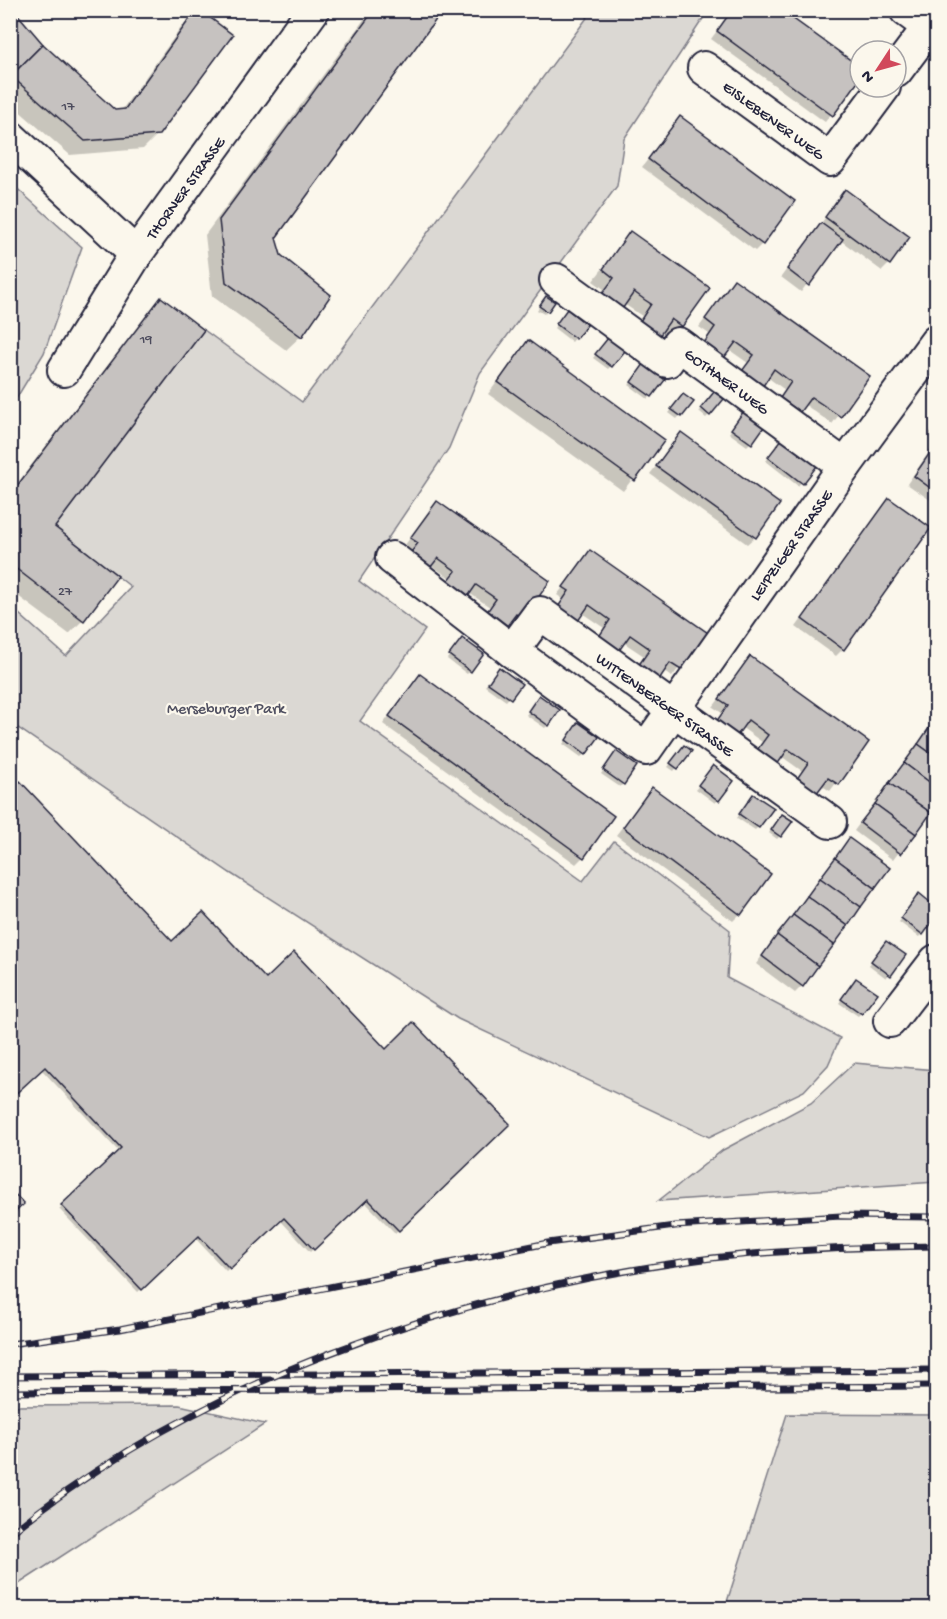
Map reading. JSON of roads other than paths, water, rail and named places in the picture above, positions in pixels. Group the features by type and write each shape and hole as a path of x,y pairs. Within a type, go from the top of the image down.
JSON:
{"street":[{"name":"THORNER STRASSE","path":"64,370 136,254 314,10"},
{"path":"908,50 924,23"},
{"name":"EISLEBENER WEG","path":"704,68 830,160 875,99"},
{"path":"10,137 136,254"},
{"name":"GOTHAER WEG","path":"556,280 667,361 678,344 845,466"},
{"name":"LEIPZIGER STRASSE","path":"512,651 646,749 845,466 936,342"},
{"path":"392,558 512,651"},
{"name":"WITTENBERGER STRASSE","path":"512,651 540,613 830,822"},
{"path":"890,1021 936,962"}],"railway":[{"path":"10,1344 120,1329 548,1243 675,1226 841,1216 936,1217"},
{"path":"10,1534 83,1480 161,1432 244,1390 331,1353 419,1322 509,1296 600,1276 689,1261 812,1250 936,1246"},
{"path":"10,1376 936,1370"},
{"path":"10,1392 936,1386"}],"park label":[{"name":"Merseburger Park","path":"226,707"}]}
